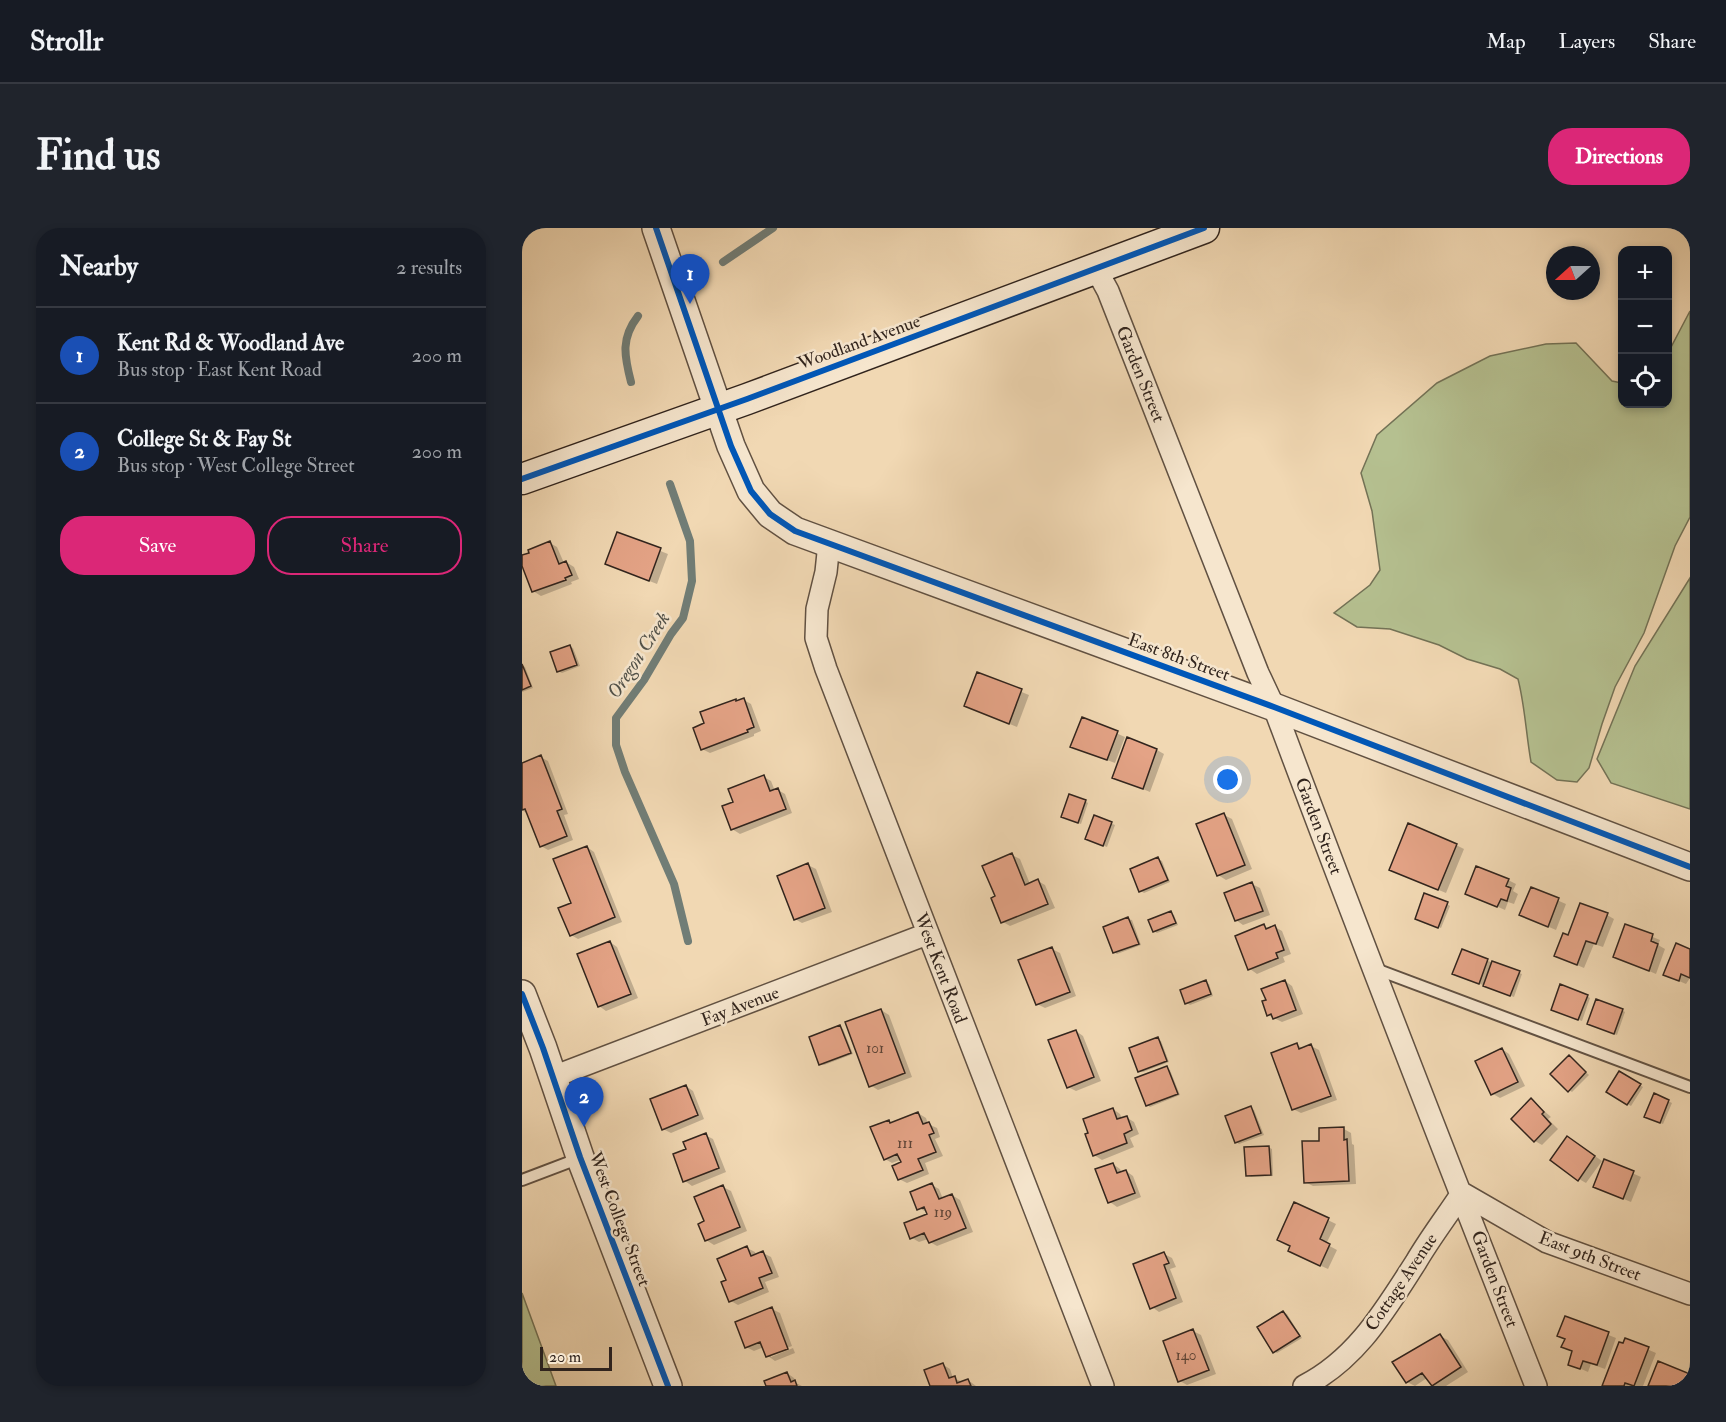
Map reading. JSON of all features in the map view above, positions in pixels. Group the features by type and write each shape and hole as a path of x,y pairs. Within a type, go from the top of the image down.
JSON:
{"main road":[{"name":"Woodland Avenue","path":"522,479 719,409 1204,228"}],"street":[{"name":"East 8th Street","path":"656,228 731,446 751,491 770,514 795,531 1274,707 1690,867"},
{"name":"Garden Street","path":"1096,269 1108,291 1274,707 1372,968 1536,1386"},
{"name":"West Kent Road","path":"829,543 826,572 817,609 816,638 826,669 1103,1386"},
{"name":"Fay Avenue","path":"553,1077 927,934"},
{"name":"West College Street","path":"522,994 580,1157 668,1386"},
{"name":"East 9th Street","path":"1462,1193 1547,1242 1690,1294"},
{"name":"Cottage Avenue","path":"1313,1384 1347,1355 1377,1323 1462,1193"}],"lane":[{"path":"1372,968 1690,1087"},
{"path":"522,1180 580,1157"}],"green space":[{"path":"1690,311 1690,517 1675,546 1644,633 1615,687 1589,768 1577,782 1557,780 1531,762 1518,679 1500,669 1467,659 1439,645 1390,629 1357,627 1334,613 1370,585 1380,570 1372,511 1361,473 1377,435 1437,383 1490,356 1546,344 1576,343 1612,381 1618,382 1618,408 1672,408 1672,345"},
{"path":"1690,578 1690,809 1611,783 1597,759 1635,666"},
{"path":"522,1293 556,1386 522,1386"}],"building":[{"path":"617,532 661,548 649,581 605,564"},
{"path":"550,541 559,564 566,561 572,575 565,578 566,580 532,592 522,566 522,555"},
{"path":"570,645 577,665 557,672 550,652"},
{"path":"522,664 531,686 522,690"},
{"path":"977,672 1022,689 1009,724 964,706"},
{"path":"744,698 754,727 747,730 748,732 701,750 693,728 704,723 700,712"},
{"path":"1082,717 1118,731 1107,760 1070,747"},
{"path":"1127,737 1157,749 1143,789 1112,778"},
{"path":"541,755 562,809 557,811 567,836 540,847 525,809 522,810 522,763"},
{"path":"764,775 770,791 778,788 786,809 731,830 722,806 733,802 728,789"},
{"path":"1069,794 1086,800 1078,823 1061,817"},
{"path":"1224,813 1245,865 1217,876 1196,824"},
{"path":"1094,815 1112,822 1103,846 1085,839"},
{"path":"1408,823 1457,844 1438,890 1389,870"},
{"path":"587,846 615,917 570,936 558,908 571,903 553,859"},
{"path":"1012,853 1025,885 1038,879 1048,904 1001,923 991,898 995,896 982,866"},
{"path":"1158,857 1168,880 1139,892 1130,869"},
{"path":"808,863 825,908 794,920 777,876"},
{"path":"1476,866 1509,879 1506,886 1511,888 1507,901 1501,899 1497,907 1465,894"},
{"path":"1252,882 1263,911 1235,921 1224,893"},
{"path":"1531,887 1559,898 1548,927 1519,915"},
{"path":"1424,893 1448,902 1438,928 1415,919"},
{"path":"1580,903 1608,913 1596,944 1586,941 1577,965 1554,956 1563,933 1568,935"},
{"path":"1171,911 1176,923 1153,932 1148,920"},
{"path":"1128,917 1139,944 1113,953 1103,927"},
{"path":"1264,924 1266,929 1275,925 1284,950 1276,953 1278,958 1248,970 1235,936"},
{"path":"1625,924 1653,934 1651,941 1658,944 1649,971 1613,957"},
{"path":"610,941 631,994 598,1007 577,954"},
{"path":"1676,943 1690,949 1690,978 1681,974 1679,981 1663,975"},
{"path":"1052,947 1070,992 1036,1005 1018,960"},
{"path":"1462,949 1488,959 1479,984 1452,974"},
{"path":"1492,961 1520,971 1510,996 1483,986"},
{"path":"1206,980 1211,994 1185,1004 1180,990"},
{"path":"1285,980 1296,1010 1273,1019 1271,1014 1267,1016 1262,1001 1266,1000 1261,989"},
{"path":"1560,984 1588,995 1578,1020 1551,1010"},
{"path":"1596,999 1623,1009 1614,1034 1587,1024"},
{"path":"881,1009 905,1073 869,1087 845,1022"},
{"path":"840,1025 851,1053 819,1065 809,1037"},
{"path":"1076,1030 1094,1077 1067,1088 1048,1040"},
{"path":"1158,1037 1167,1061 1138,1072 1129,1048"},
{"path":"1297,1043 1299,1049 1311,1044 1331,1096 1292,1110 1271,1053"},
{"path":"1502,1048 1518,1082 1491,1095 1475,1061"},
{"path":"1569,1055 1586,1072 1568,1092 1550,1074"},
{"path":"1167,1066 1178,1094 1146,1106 1135,1078"},
{"path":"1619,1071 1641,1084 1627,1105 1606,1092"},
{"path":"686,1085 698,1115 662,1130 650,1099"},
{"path":"1654,1093 1669,1100 1660,1123 1644,1117"},
{"path":"1531,1098 1551,1124 1534,1142 1511,1119"},
{"path":"1251,1106 1261,1133 1235,1143 1225,1116"},
{"path":"1113,1108 1117,1119 1127,1116 1132,1130 1124,1134 1127,1143 1093,1156 1085,1134 1088,1133 1083,1119"},
{"path":"918,1112 923,1124 929,1122 934,1133 929,1135 936,1152 918,1159 923,1170 898,1180 892,1166 901,1162 897,1154 884,1160 870,1127 889,1120 890,1123"},
{"path":"1344,1127 1344,1140 1347,1139 1349,1181 1304,1183 1302,1141 1319,1141 1319,1128"},
{"path":"706,1133 719,1168 683,1182 673,1154 686,1149 683,1142"},
{"path":"1567,1136 1595,1156 1578,1181 1550,1160"},
{"path":"1269,1146 1271,1175 1246,1176 1244,1147"},
{"path":"1604,1159 1634,1171 1623,1199 1593,1187"},
{"path":"1113,1163 1117,1173 1126,1170 1135,1193 1108,1203 1095,1169"},
{"path":"932,1183 939,1199 952,1194 966,1228 929,1243 924,1233 910,1239 904,1223 927,1214 924,1207 917,1210 910,1192"},
{"path":"723,1185 740,1227 705,1241 698,1224 704,1221 694,1197"},
{"path":"1294,1202 1329,1218 1320,1239 1330,1244 1320,1266 1288,1251 1290,1246 1277,1240"},
{"path":"747,1246 751,1256 763,1251 772,1273 759,1278 763,1288 729,1302 721,1282 726,1280 717,1259"},
{"path":"1164,1252 1169,1263 1164,1265 1176,1298 1150,1309 1133,1264"},
{"path":"772,1307 788,1349 766,1357 760,1342 745,1348 735,1322"},
{"path":"1283,1311 1300,1336 1273,1353 1257,1327"},
{"path":"1565,1316 1609,1332 1597,1365 1583,1361 1580,1369 1568,1365 1572,1351 1561,1347 1565,1339 1557,1336"},
{"path":"1193,1329 1209,1370 1178,1382 1163,1341"},
{"path":"1440,1334 1461,1367 1432,1386 1422,1373 1406,1383 1392,1362"},
{"path":"1625,1338 1649,1347 1634,1386 1625,1383 1624,1386 1602,1386 1619,1342 1623,1343"},
{"path":"1658,1361 1690,1374 1688,1386 1648,1386"},
{"path":"943,1363 949,1378 955,1376 957,1383 968,1379 971,1386 930,1386 924,1370"},
{"path":"787,1372 791,1382 795,1380 797,1386 766,1386 764,1381"}],"waterway":[{"name":"Oregon Creek","path":"723,262 773,228"},
{"name":"Oregon Creek","path":"631,382 626,355 626,339 638,316"},
{"name":"Oregon Creek","path":"670,484 690,541 692,581 683,618 644,680 616,718 616,745 625,772 674,884 688,941"}],"cycle path":[{"path":"656,228 731,446 751,491 770,514 795,531 1274,707 1690,867"},
{"path":"522,479 747,399 1204,228"},
{"path":"522,994 580,1157 668,1386"}],"place":[{"name":"Kent Rd & Woodland Ave","path":"690,304"},
{"name":"College St & Fay St","path":"584,1127"}]}
